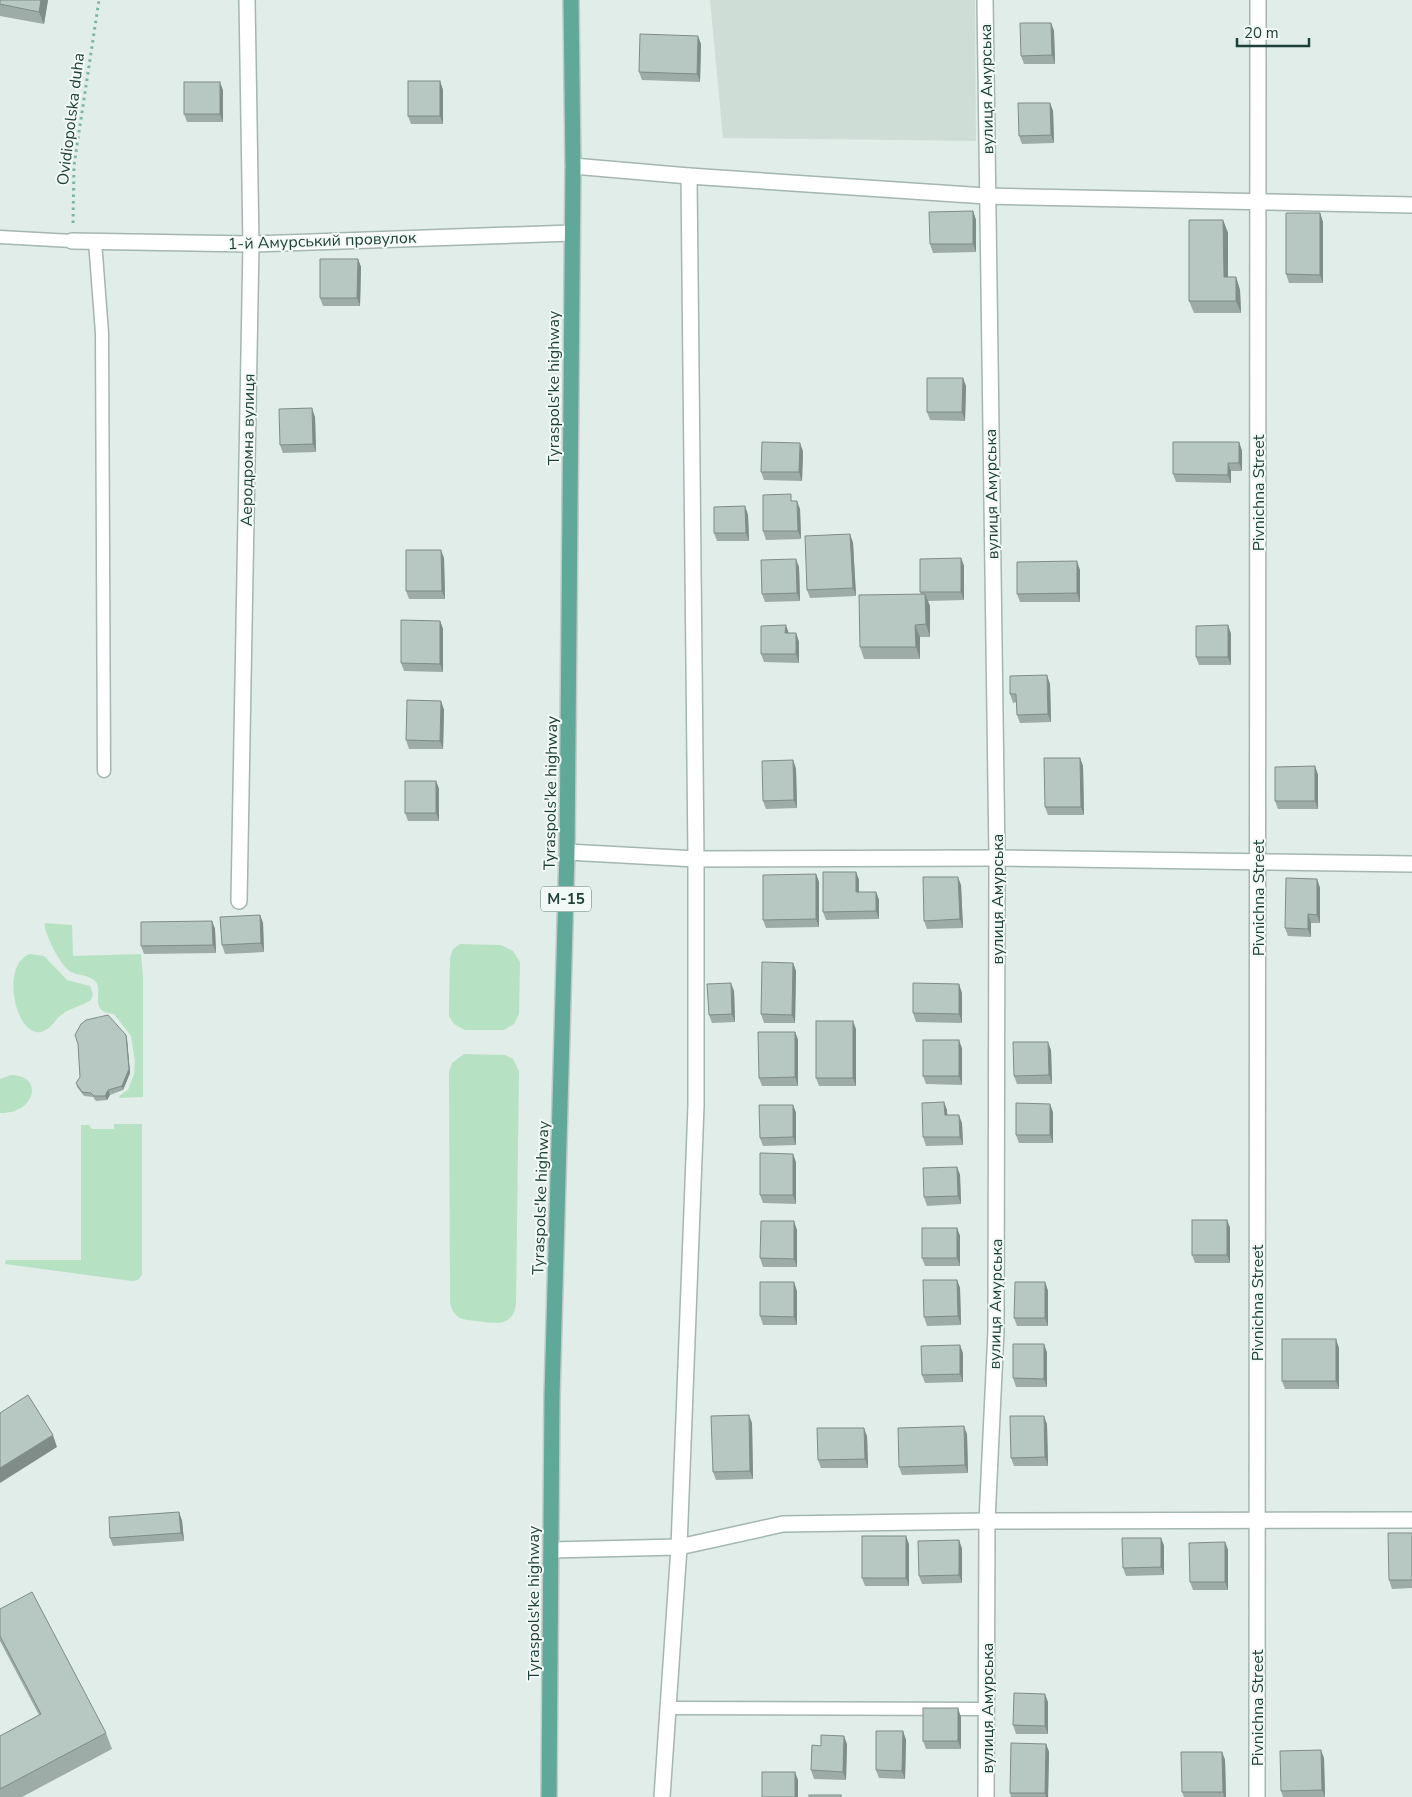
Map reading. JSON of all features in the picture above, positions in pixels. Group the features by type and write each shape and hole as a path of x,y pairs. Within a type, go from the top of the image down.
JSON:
{"main road":[{"name":"Tyraspols'ke highway","path":"549,1797 552,1396 567,852 573,166 571,0"}],"street":[{"name":"Аеродромна вулиця","path":"239,901 251,244 246,0"},
{"name":"вулиця Амурська","path":"985,0 986,196 997,858 996,1330 988,1521 986,1797"},
{"name":"Pivnichna Street","path":"1257,1797 1258,0"},
{"path":"573,166 689,176 986,196 1412,205"},
{"path":"662,1797 679,1547 696,1106 696,859 689,176"},
{"name":"1-й Амурський провулок","path":"72,241 251,244 572,233"},
{"path":"567,852 696,859 997,858 1412,864"},
{"path":"551,1550 679,1547 783,1524 988,1521 1412,1520"}],"lane":[{"path":"0,237 72,241"},
{"path":"95,241 102,333 104,771"},
{"path":"668,1708 986,1709"}],"path":[{"name":"Ovidiopolska duha","path":"72,241 74,165 98,0"}],"shaded area":[{"path":"710,0 975,0 976,141 723,138"}],"green space":[{"path":"45,923 72,925 73,956 141,954 143,978 143,1097 120,1098 119,1096 128,1090 134,1074 135,1062 131,1036 114,1014 105,1012 100,1008 98,985 96,982 71,972 62,964 47,934"},
{"path":"460,944 501,945 513,951 520,962 519,1014 514,1024 504,1030 465,1030 454,1024 449,1016 450,958 453,949"},
{"path":"30,954 44,956 67,980 90,986 93,994 91,1000 58,1017 49,1027 41,1032 32,1030 24,1023 14,999 13,984 15,971 21,960"},
{"path":"464,1054 505,1055 513,1059 519,1071 516,1304 511,1317 496,1323 462,1319 454,1313 450,1302 449,1072 452,1063"},
{"path":"11,1075 22,1077 29,1082 32,1088 31,1095 28,1102 21,1108 12,1112 0,1113 0,1079"},
{"path":"114,1124 142,1124 142,1275 138,1280 132,1281 5,1264 6,1260 81,1260 81,1125 89,1125 92,1129 114,1129"}],"building":[{"path":"0,0 41,0 39,12 0,4"},
{"path":"1020,23 1051,23 1052,55 1021,56"},
{"path":"640,34 698,36 697,74 639,72"},
{"path":"408,81 440,81 440,116 408,116"},
{"path":"184,82 220,82 220,114 184,114"},
{"path":"1018,103 1050,103 1051,135 1019,136"},
{"path":"973,211 973,244 930,244 929,212"},
{"path":"1286,213 1320,213 1320,275 1286,274"},
{"path":"1189,220 1223,220 1224,277 1236,277 1236,301 1189,301"},
{"path":"320,259 358,259 357,298 320,298"},
{"path":"927,378 963,378 962,412 927,412"},
{"path":"312,408 313,444 280,445 279,409"},
{"path":"762,442 800,443 799,472 761,472"},
{"path":"1173,442 1239,442 1239,463 1228,463 1228,475 1173,474"},
{"path":"791,494 791,501 797,501 798,531 763,531 763,495"},
{"path":"745,506 746,533 714,533 714,507"},
{"path":"850,534 853,588 807,590 805,536"},
{"path":"406,550 441,550 442,591 406,591"},
{"path":"961,558 961,592 920,592 920,559"},
{"path":"796,559 797,593 762,594 761,560"},
{"path":"1077,561 1077,593 1017,594 1017,562"},
{"path":"925,594 926,624 915,625 916,647 860,647 859,595"},
{"path":"401,620 440,621 440,664 401,663"},
{"path":"786,625 785,633 796,633 796,654 761,654 761,626"},
{"path":"1228,625 1228,657 1196,657 1196,626"},
{"path":"1047,675 1048,714 1017,715 1016,694 1010,694 1010,676"},
{"path":"407,700 441,701 440,741 406,740"},
{"path":"1044,758 1080,758 1081,807 1045,807"},
{"path":"793,760 794,800 763,801 762,761"},
{"path":"1315,766 1315,801 1275,801 1275,767"},
{"path":"405,781 436,781 436,813 405,813"},
{"path":"823,872 856,872 856,892 876,892 876,911 823,912"},
{"path":"816,874 816,919 763,920 763,875"},
{"path":"923,877 958,877 960,919 924,921"},
{"path":"1286,878 1317,879 1317,915 1308,914 1308,929 1285,928"},
{"path":"260,915 261,943 222,945 220,917"},
{"path":"212,921 213,945 141,946 141,922"},
{"path":"762,962 793,963 792,1015 761,1014"},
{"path":"731,983 732,1014 709,1015 707,984"},
{"path":"913,983 959,984 959,1014 913,1013"},
{"path":"108,1015 126,1035 129,1069 122,1086 108,1090 105,1096 94,1096 91,1093 82,1092 76,1083 80,1077 78,1044 75,1035 81,1024 86,1020"},
{"path":"816,1021 853,1021 853,1078 816,1078"},
{"path":"758,1032 795,1032 795,1077 759,1078"},
{"path":"923,1040 959,1040 959,1076 923,1076"},
{"path":"1013,1042 1048,1042 1049,1075 1014,1076"},
{"path":"944,1102 945,1115 959,1115 960,1137 923,1137 922,1103"},
{"path":"1016,1103 1050,1104 1050,1135 1016,1135"},
{"path":"759,1105 793,1105 793,1137 760,1138"},
{"path":"760,1153 793,1154 793,1195 760,1195"},
{"path":"957,1167 958,1196 924,1197 923,1168"},
{"path":"1192,1220 1227,1220 1227,1255 1192,1255"},
{"path":"761,1221 794,1221 794,1259 760,1258"},
{"path":"922,1228 957,1228 957,1258 922,1258"},
{"path":"923,1280 957,1280 958,1316 924,1317"},
{"path":"760,1282 794,1282 794,1317 760,1316"},
{"path":"1015,1282 1045,1282 1045,1318 1014,1318"},
{"path":"1282,1339 1336,1339 1336,1381 1282,1381"},
{"path":"1013,1344 1044,1344 1044,1379 1013,1378"},
{"path":"960,1345 960,1374 922,1375 921,1346"},
{"path":"28,1395 53,1435 0,1468 0,1413"},
{"path":"749,1415 750,1471 713,1472 711,1416"},
{"path":"1010,1416 1044,1416 1045,1457 1011,1458"},
{"path":"964,1426 965,1465 899,1467 898,1428"},
{"path":"817,1428 864,1428 865,1459 818,1460"},
{"path":"179,1512 181,1533 110,1538 109,1517"},
{"path":"1388,1533 1412,1533 1412,1580 1389,1580"},
{"path":"862,1536 906,1536 906,1578 862,1578"},
{"path":"1122,1538 1161,1538 1161,1567 1123,1568"},
{"path":"959,1540 959,1575 919,1576 918,1541"},
{"path":"1225,1542 1225,1582 1190,1582 1189,1543"},
{"path":"32,1592 106,1733 0,1789 0,1736 41,1714 0,1636 0,1609"},
{"path":"1014,1693 1045,1694 1045,1726 1013,1725"},
{"path":"923,1708 958,1708 958,1741 923,1741"},
{"path":"876,1731 903,1731 902,1771 876,1770"},
{"path":"821,1735 844,1736 843,1772 811,1770 812,1745 821,1746"},
{"path":"1011,1743 1046,1744 1045,1793 1010,1793"},
{"path":"1321,1750 1322,1790 1281,1791 1280,1751"},
{"path":"1181,1752 1222,1752 1223,1792 1182,1792"},
{"path":"762,1772 795,1772 795,1797 762,1797"},
{"path":"809,1795 841,1795 841,1797 809,1797"}]}
